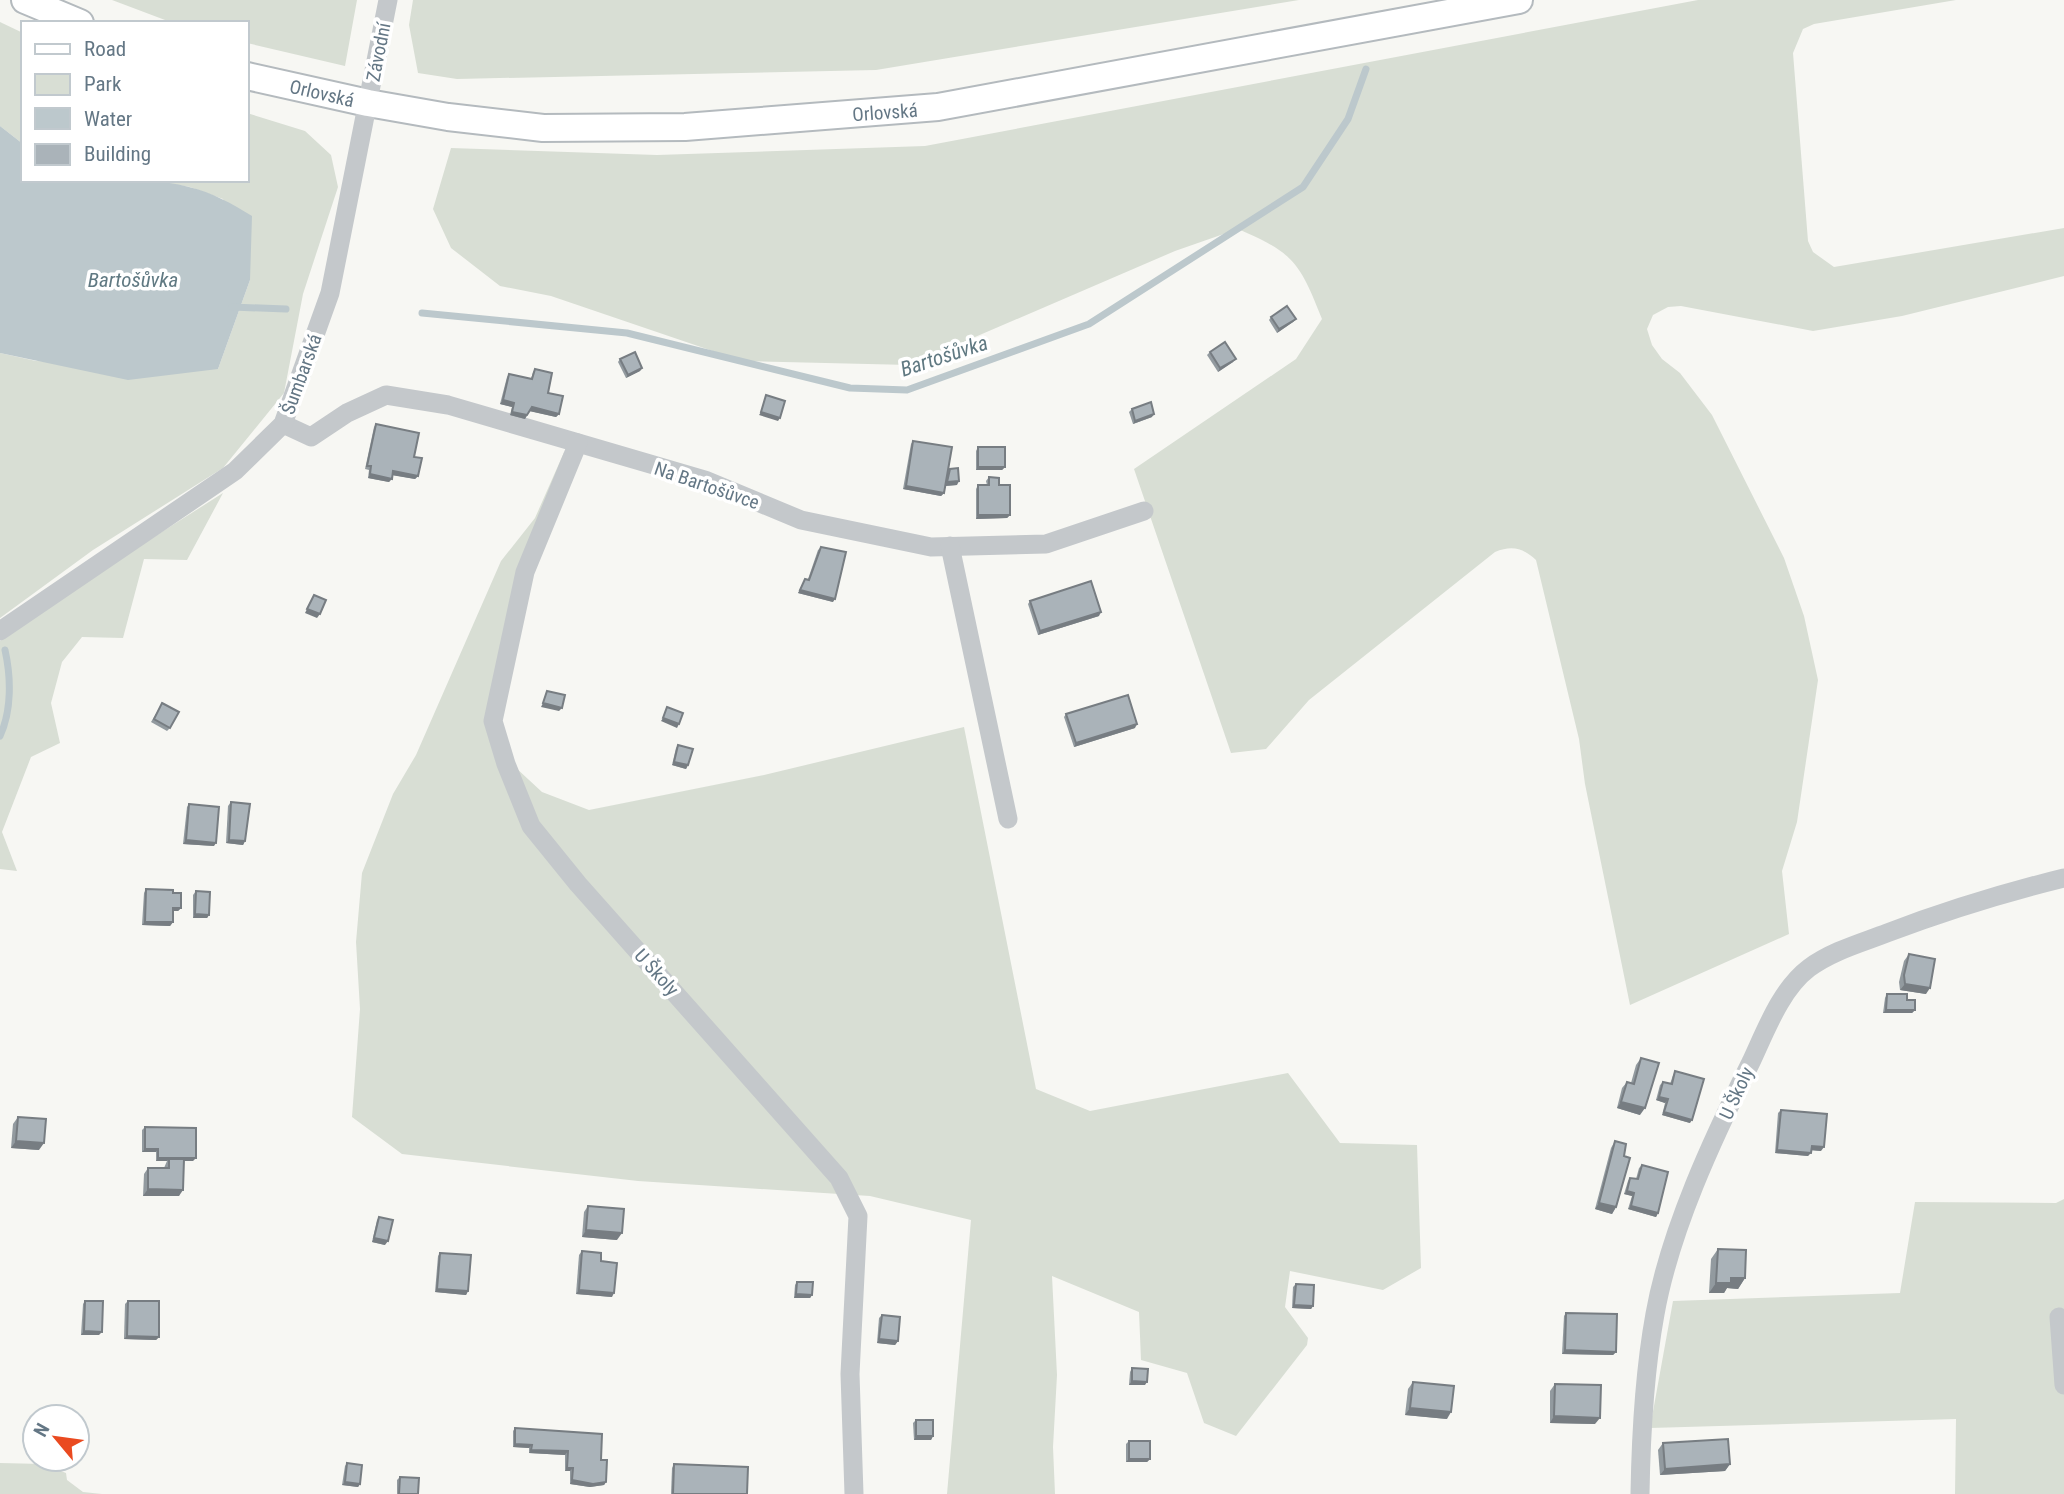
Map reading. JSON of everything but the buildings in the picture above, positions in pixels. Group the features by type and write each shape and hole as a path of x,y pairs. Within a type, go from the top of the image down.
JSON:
{"street":[{"path":"25,0 75,21"},
{"name":"Závodní","path":"368,103 388,0"},
{"name":"Orlovská","path":"248,76 368,103 448,117 543,128 685,127 938,107 1519,0"},
{"name":"Šumbarská","path":"0,631 235,471 283,424 330,293 368,103"},
{"name":"Na Bartošůvce","path":"283,424 311,437 347,414 386,395 448,405 705,480 801,520 931,547 1046,544 1144,511"},
{"name":"U Školy","path":"578,443 525,572 493,720 506,764 531,826 578,884 839,1178 858,1216 850,1374 854,1494"},
{"path":"950,547 1008,819"},
{"name":"U Školy","path":"1640,1494 1646,1374 1655,1312 1674,1243 1732,1100 1777,1008 1808,969 1849,947 1969,902 2064,878"},
{"path":"2059,1317 2064,1385"}],"green space":[{"path":"112,0 357,0 345,66 248,43 248,21 168,21"},
{"path":"413,0 1299,0 876,70 457,79 418,73 409,25"},
{"path":"1698,0 1956,0 1814,24 1803,29 1793,53 1808,241 1813,252 1834,267 2064,228 2064,276 1902,316 1813,331 1681,306 1668,307 1653,315 1647,329 1652,345 1662,359 1680,373 1712,415 1784,558 1804,616 1818,680 1797,822 1782,871 1789,934 1630,1005 1585,784 1579,739 1536,560 1526,553 1512,548 1495,552 1309,700 1266,749 1231,753 1134,469 1296,359 1322,319 1301,272 1272,245 1238,229 1175,251 910,365 742,361 551,296 500,286 451,248 433,209 451,148 657,155 925,146"},
{"path":"0,22 21,32 21,142 0,126"},
{"path":"248,113 305,131 331,155 338,187 303,294 284,393 223,468 93,550 0,618 0,353 36,361 218,369 250,280 223,199 190,187 159,182 248,182"},
{"path":"565,450 486,717 515,767 542,792 589,810 764,775 964,727 1036,1089 1090,1111 1288,1073 1340,1143 1417,1145 1421,1268 1383,1290 1290,1271 1285,1307 1308,1338 1307,1345 1236,1436 1204,1423 1187,1373 1141,1360 1139,1312 1052,1276 1057,1375 1053,1447 1055,1494 947,1494 971,1220 870,1196 638,1181 402,1154 352,1117 360,1009 356,942 362,873 393,794 416,755 501,561 535,518"},
{"path":"223,493 187,560 144,559 123,638 82,637 62,662 51,703 60,743 31,757 2,832 17,871 0,869 0,641 91,577"},
{"path":"2064,1199 2064,1494 1955,1494 1956,1419 1650,1428 1673,1301 1900,1293 1915,1202 2056,1203"},
{"path":"0,1463 21,1463 21,1473 66,1473 67,1480 83,1492 102,1494 0,1494"}],"water":[{"name":"Bartošůvka","path":"0,126 21,142 21,182 169,183 206,192 252,216 250,280 218,369 128,380 0,353"}],"waterway":[{"name":"Bartošůvka","path":"422,313 627,333 850,388 907,390 1089,324 1303,187 1348,119 1366,69"},
{"name":"Bartošůvka","path":"232,307 286,309"},
{"path":"0,736 7,715 9,693 5,650"}]}
